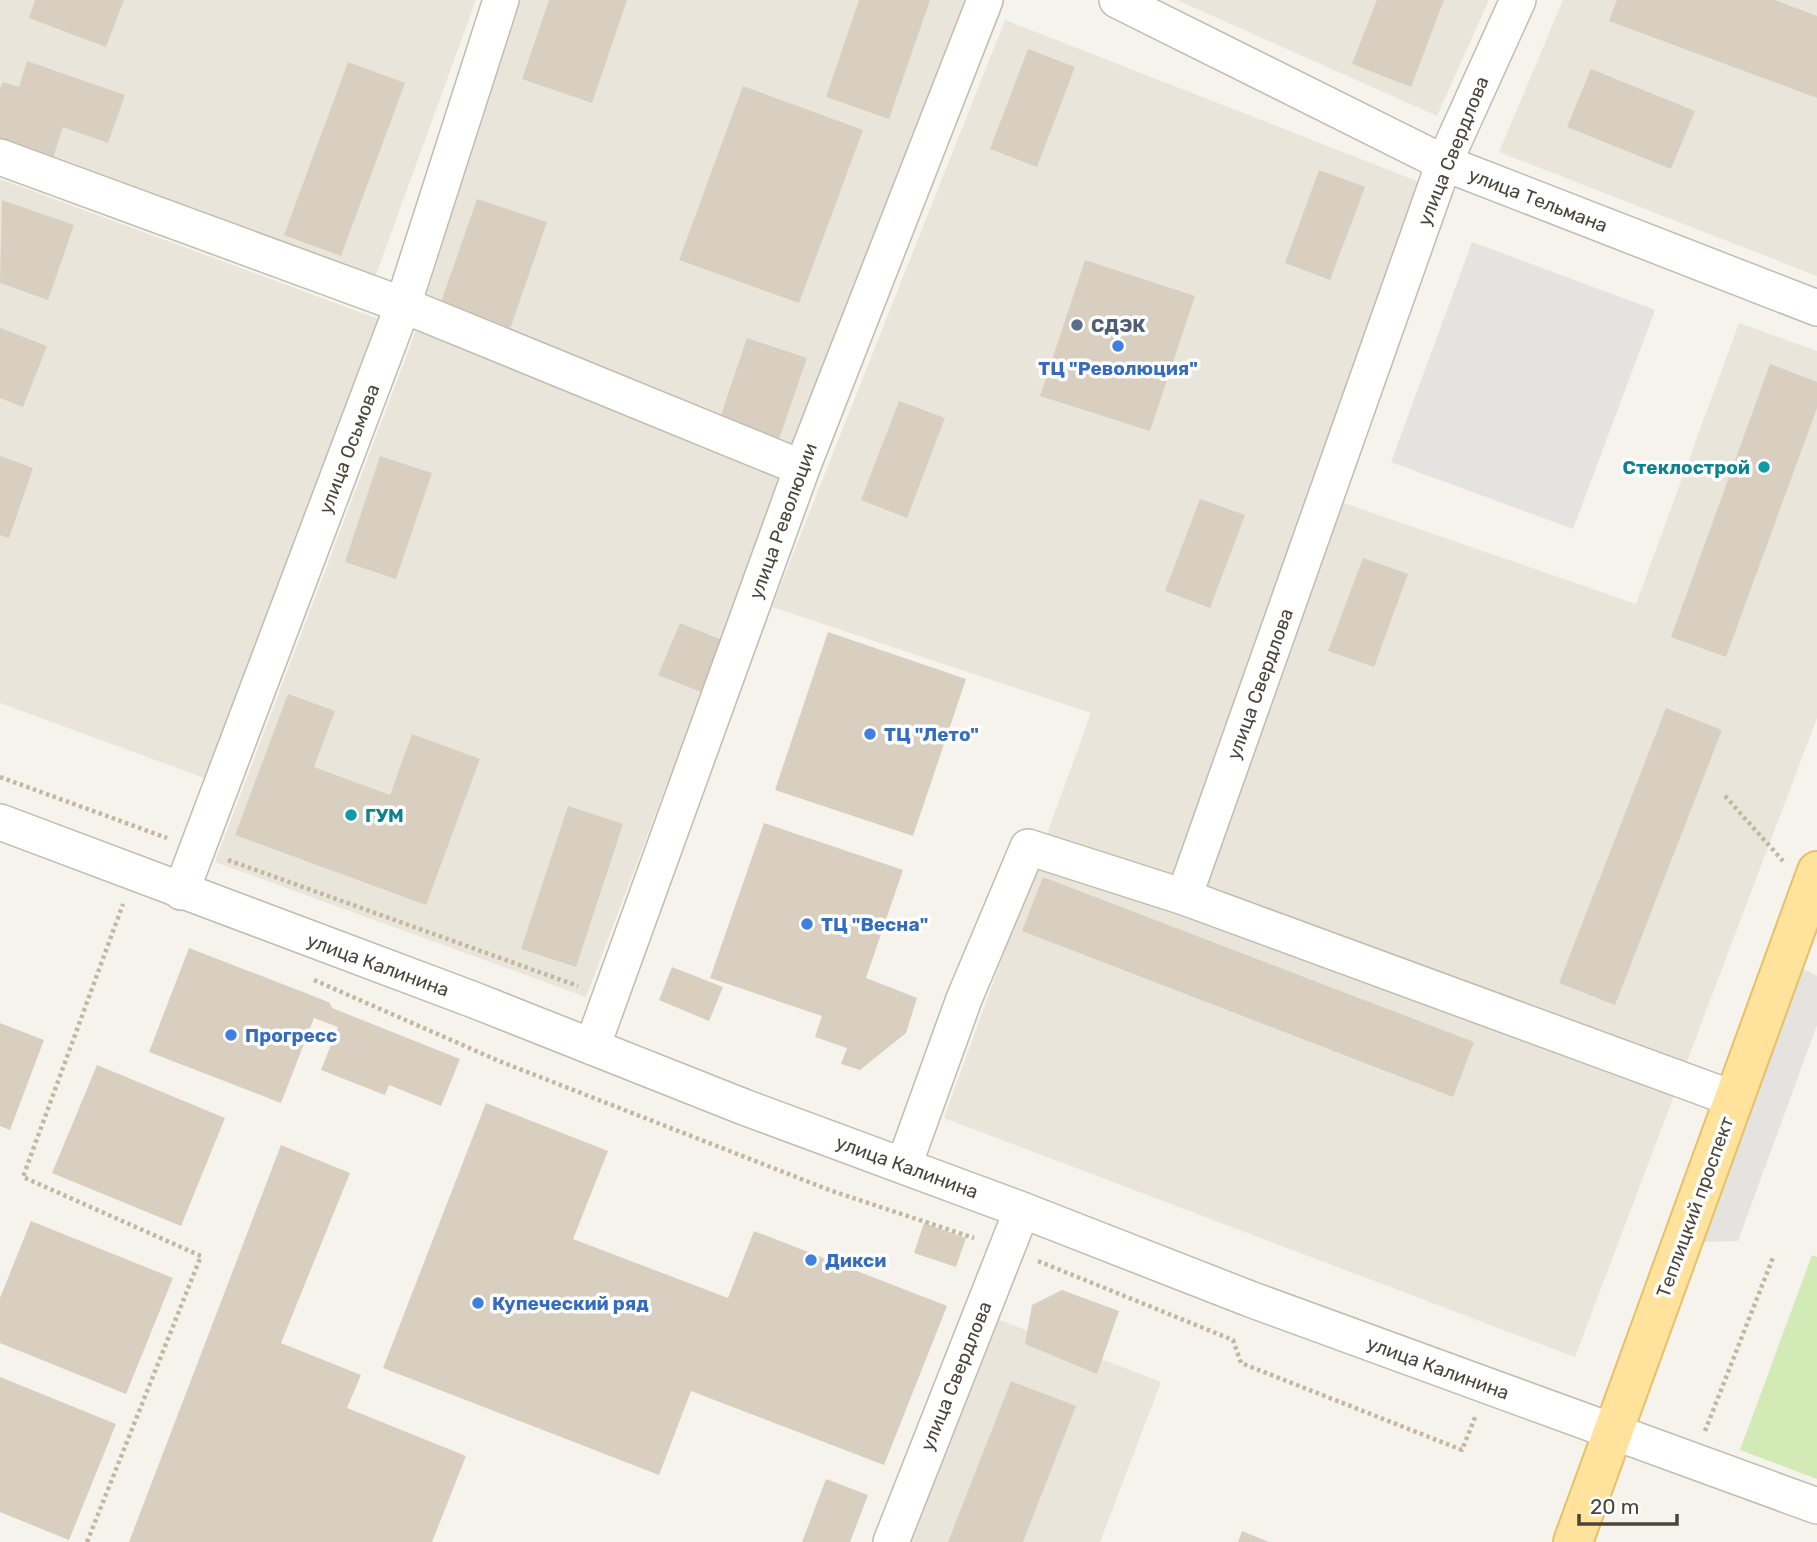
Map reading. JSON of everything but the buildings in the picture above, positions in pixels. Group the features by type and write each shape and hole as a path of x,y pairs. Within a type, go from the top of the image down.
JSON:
{"main road":[{"name":"Теплицкий проспект","path":"1573,1542 1815,885"}],"street":[{"name":"улица Осьмова","path":"181,892 403,305 501,0"},
{"name":"улица Революции","path":"592,1047 802,468 985,0"},
{"name":"улица Тельмана","path":"1117,0 1444,163 1817,309"},
{"name":"улица Свердлова","path":"1184,897 1444,163 1518,0"},
{"path":"0,157 403,305 802,468"},
{"name":"улица Калинина","path":"0,822 474,1000 744,1107 904,1165 1250,1299 1817,1506"},
{"path":"904,1165 964,999 1028,847 1184,897 1734,1099"},
{"name":"улица Свердлова","path":"891,1542 1022,1210"}],"path":[{"path":"0,776 610,997"},
{"path":"1725,796 1815,885"},
{"path":"87,1542 201,1256 23,1177 134,873"},
{"path":"312,979 499,1061 806,1181 1007,1248 1233,1340 1241,1363 1462,1450 1488,1386"},
{"path":"1694,1461 1774,1255"}],"shaded area":[{"path":"0,0 476,0 374,280 0,148"},
{"path":"519,0 965,0 586,997 215,862 412,341"},
{"path":"1177,0 1489,0 1437,116"},
{"path":"1563,0 1817,0 1817,276 1499,152"},
{"path":"1005,20 1422,183 1312,492 1636,604 1739,323 1817,351 1817,718 1575,1357 944,1118 1091,713 772,607"},
{"path":"0,179 381,320 210,780 0,703"},
{"path":"1472,242 1655,310 1573,529 1391,462"},
{"path":"1803,969 1817,976 1817,1025 1738,1241 1703,1242"},
{"path":"987,1315 1161,1382 1100,1542 900,1542"}],"green space":[{"path":"1812,1255 1817,1257 1817,1479 1740,1450"}],"place":[{"name":"СДЭК","path":"1077,325"},
{"name":"ТЦ \"Революция\"","path":"1118,346"},
{"name":"Стеклострой","path":"1764,467"},
{"name":"ТЦ \"Лето\"","path":"870,734"},
{"name":"ГУМ","path":"351,815"},
{"name":"ТЦ \"Весна\"","path":"807,924"},
{"name":"Прогресс","path":"231,1035"},
{"name":"Дикси","path":"811,1260"},
{"name":"Купеческий ряд","path":"478,1303"}]}
